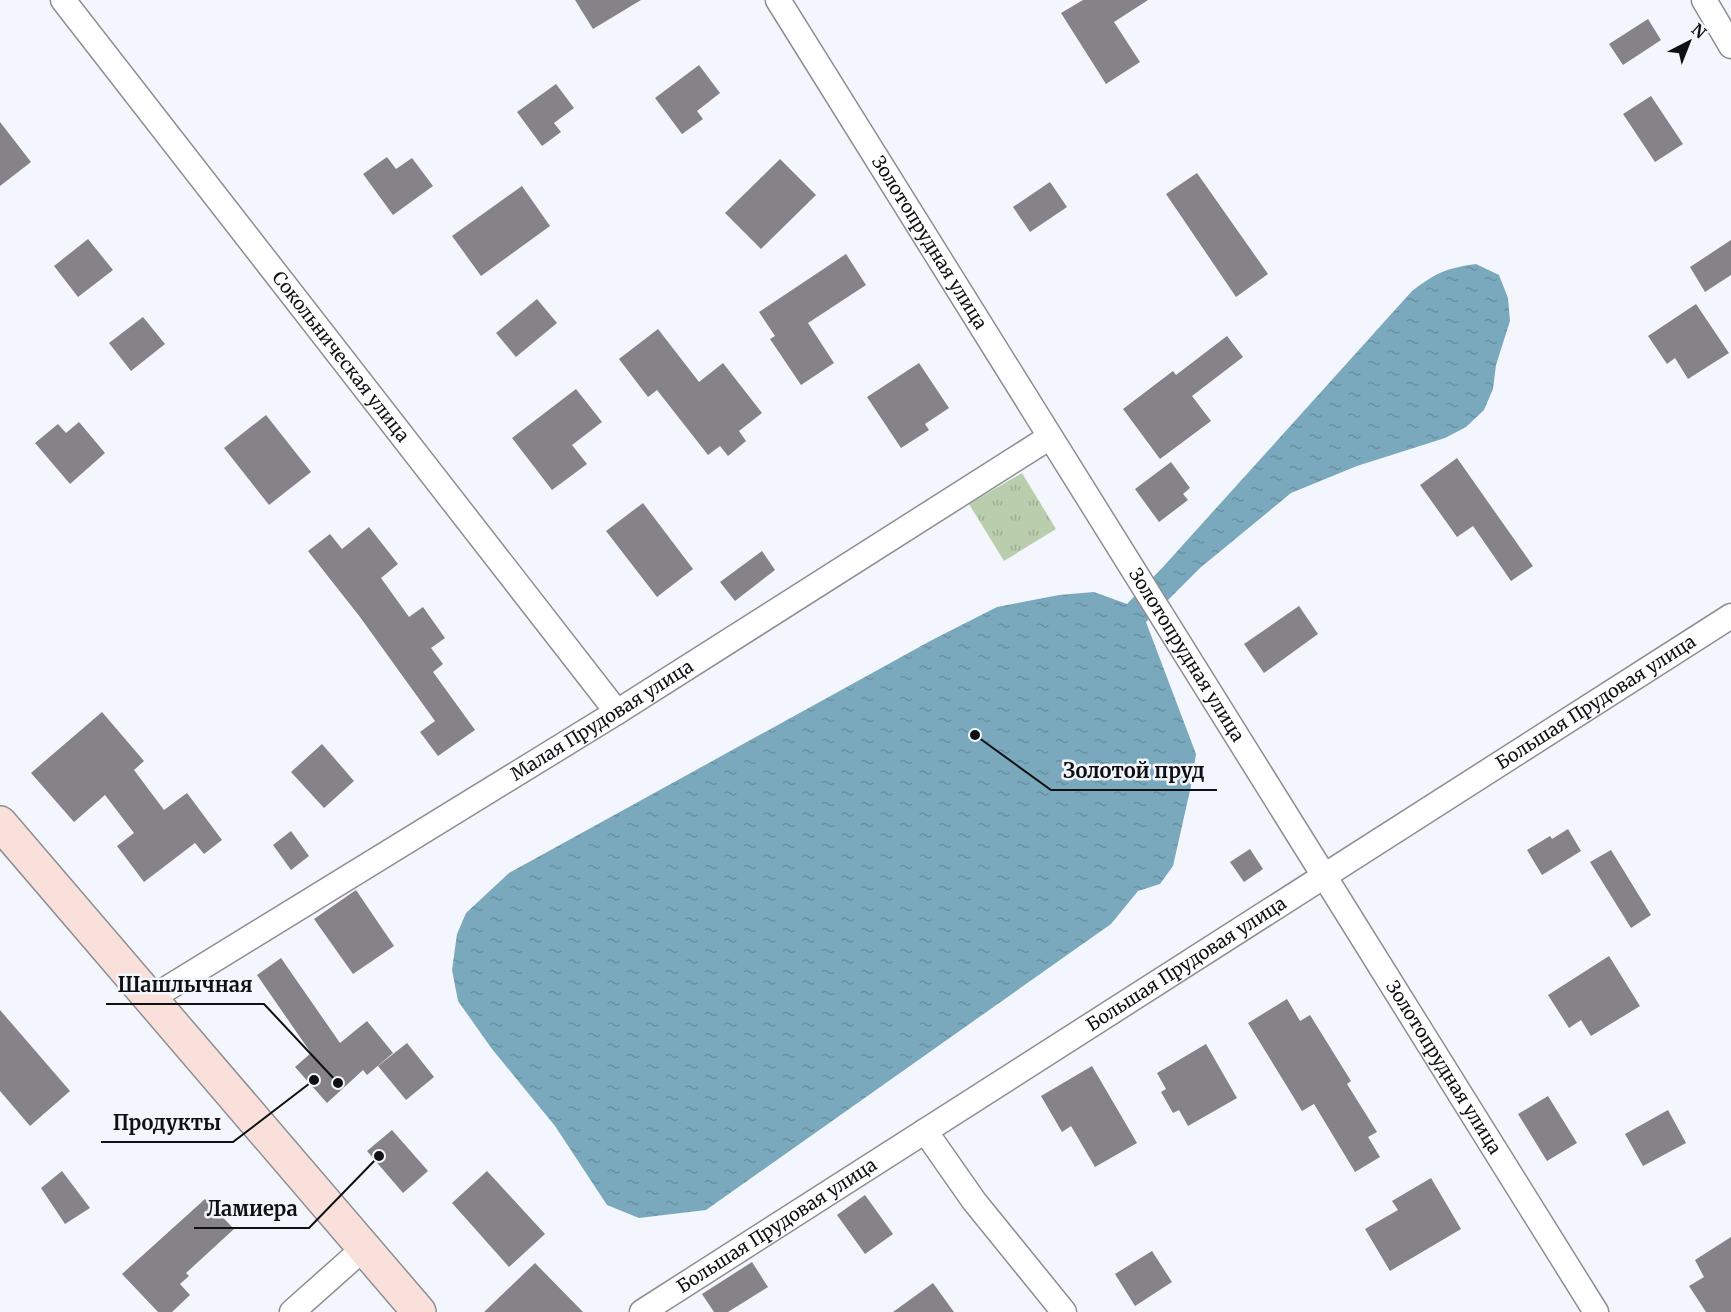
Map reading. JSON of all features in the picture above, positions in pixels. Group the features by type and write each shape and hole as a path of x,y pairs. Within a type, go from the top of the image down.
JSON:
{"main road":[{"path":"0,823 419,1312"}],"street":[{"name":"Сокольническая улица","path":"63,0 617,712"},
{"name":"Золотопрудная улица","path":"778,0 1596,1312"},
{"path":"1704,0 1731,46"},
{"name":"Малая Прудовая улица","path":"150,999 617,712 1050,437"},
{"name":"Большая Прудовая улица","path":"642,1312 1731,616"},
{"path":"925,1131 974,1201 1064,1312"},
{"path":"292,1312 364,1248"}],"green space":[{"path":"1022,473 1056,529 1004,561 969,504"}],"water":[{"path":"1476,264 1499,275 1508,298 1510,321 1496,365 1493,389 1484,410 1466,427 1445,438 1357,466 1291,493 1200,568 1146,622 1196,754 1173,866 1160,884 1138,891 1111,924 706,1210 639,1218 607,1205 555,1126 492,1049 458,1001 452,970 457,934 466,913 509,873 932,640 997,607 1059,595 1094,592 1127,604 1412,291 1442,272"}],"building":[{"path":"575,0 641,0 593,29"},
{"path":"1083,0 1148,0 1114,22 1140,62 1106,84 1061,13"},
{"path":"1648,19 1661,40 1623,65 1609,44"},
{"path":"699,65 720,93 697,111 703,119 682,134 655,98"},
{"path":"556,84 574,108 554,123 561,132 542,146 517,112"},
{"path":"1651,96 1683,144 1655,162 1623,114"},
{"path":"0,122 31,162 0,186"},
{"path":"387,157 396,169 412,158 433,186 393,215 363,174"},
{"path":"780,159 816,195 761,249 725,213"},
{"path":"1197,173 1268,274 1236,297 1166,194"},
{"path":"1050,182 1067,207 1030,232 1013,207"},
{"path":"522,186 550,226 481,276 452,236"},
{"path":"88,239 113,270 78,297 54,266"},
{"path":"1731,240 1731,275 1705,292 1690,267"},
{"path":"846,254 866,285 808,323 834,363 801,385 770,339 775,336 759,312"},
{"path":"537,299 557,323 516,357 496,333"},
{"path":"1696,304 1729,353 1688,379 1675,358 1667,364 1648,336"},
{"path":"143,317 165,344 131,371 109,343"},
{"path":"658,329 699,382 723,363 762,413 739,431 746,441 728,456 720,446 708,455 657,390 648,397 619,359"},
{"path":"1227,336 1243,357 1192,396 1211,421 1160,459 1123,409 1173,371 1176,375"},
{"path":"919,363 949,408 925,424 929,430 901,448 867,397"},
{"path":"576,389 602,422 572,445 587,464 552,490 512,438"},
{"path":"266,415 311,472 269,505 224,448"},
{"path":"79,422 105,453 70,484 35,443 58,424 66,433"},
{"path":"1457,458 1533,566 1511,581 1473,526 1457,537 1420,485"},
{"path":"1171,462 1190,488 1183,494 1188,500 1159,522 1135,489"},
{"path":"643,503 693,569 657,597 606,531"},
{"path":"369,527 398,564 381,578 409,617 423,607 445,638 431,648 443,664 433,672 475,730 438,756 420,732 435,721 360,617 308,551 330,534 342,549"},
{"path":"762,551 775,570 735,601 720,582"},
{"path":"1299,606 1318,634 1264,673 1244,644"},
{"path":"102,712 144,761 134,770 164,810 187,793 222,840 204,854 195,843 144,882 117,846 134,833 105,795 74,822 31,773"},
{"path":"322,744 354,781 324,808 291,772"},
{"path":"1568,829 1581,851 1542,875 1527,850 1550,836 1552,839"},
{"path":"291,831 309,856 291,870 273,845"},
{"path":"1250,849 1263,869 1244,882 1230,862"},
{"path":"1611,850 1651,915 1631,928 1590,862"},
{"path":"356,890 394,946 353,974 314,919"},
{"path":"1609,956 1640,1006 1591,1036 1581,1020 1569,1028 1548,995"},
{"path":"281,958 340,1043 367,1021 393,1053 367,1075 363,1070 327,1103 295,1067 311,1053 257,975"},
{"path":"1287,999 1300,1021 1310,1015 1351,1081 1347,1084 1377,1132 1368,1137 1380,1157 1355,1172 1314,1104 1302,1111 1248,1023"},
{"path":"0,1010 70,1091 30,1126 0,1091"},
{"path":"407,1043 434,1077 406,1100 378,1066"},
{"path":"1206,1044 1237,1098 1188,1126 1179,1110 1173,1113 1161,1092 1166,1089 1157,1073"},
{"path":"1092,1066 1137,1143 1095,1167 1071,1126 1062,1132 1041,1096"},
{"path":"1548,1096 1577,1143 1547,1161 1518,1114"},
{"path":"1668,1110 1686,1143 1643,1166 1625,1134"},
{"path":"392,1130 428,1171 403,1193 367,1151"},
{"path":"62,1171 90,1208 65,1224 41,1188"},
{"path":"487,1171 545,1234 509,1267 452,1203"},
{"path":"1431,1178 1461,1229 1390,1271 1365,1229 1398,1210 1392,1201"},
{"path":"865,1195 893,1234 865,1254 837,1215"},
{"path":"205,1199 234,1229 186,1273 189,1276 180,1284 190,1295 172,1312 158,1312 122,1274"},
{"path":"1731,1237 1731,1312 1706,1312 1689,1286 1704,1277 1695,1260"},
{"path":"1152,1251 1172,1282 1135,1306 1115,1274"},
{"path":"752,1262 768,1287 728,1312 714,1312 702,1294"},
{"path":"535,1263 583,1312 484,1312"},
{"path":"933,1283 954,1312 893,1312"}],"place":[{"name":"Золотой пруд","path":"975,735"},
{"name":"Продукты","path":"314,1080"},
{"name":"Шашлычная","path":"338,1083"},
{"name":"Ламиера","path":"379,1156"}]}
